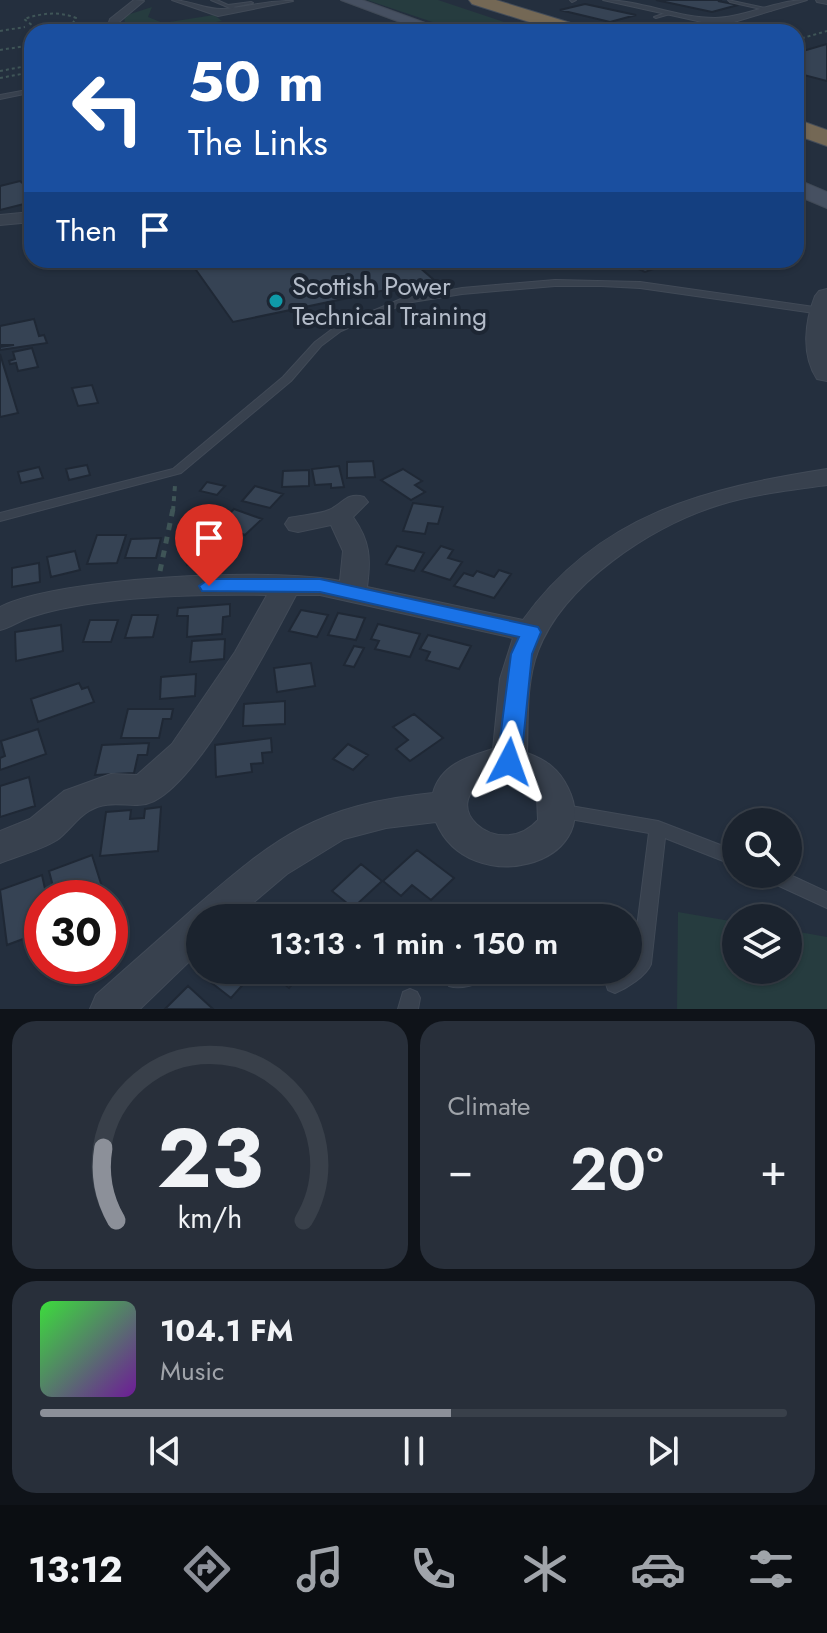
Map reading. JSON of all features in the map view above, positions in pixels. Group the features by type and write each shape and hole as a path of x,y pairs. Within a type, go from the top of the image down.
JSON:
{"highway":[{"path":"471,2 529,24"},
{"path":"471,2 551,24"},
{"path":"804,115 827,124"},
{"path":"804,129 827,139"}],"main road":[{"path":"330,0 400,24"},
{"path":"348,0 418,24"},
{"path":"804,190 827,201"},
{"path":"804,204 827,214"}],"street":[{"path":"113,24 139,0 191,3"},
{"path":"177,0 232,10 288,1"},
{"path":"608,0 662,15 711,21 730,20 802,0"},
{"path":"821,0 827,1"},
{"path":"123,13 160,1"},
{"path":"0,220 24,218"},
{"path":"824,304 818,346 827,373"},
{"path":"509,762 522,654 544,612 577,573 697,504 827,477"},
{"path":"298,524 347,509 358,556 352,592"},
{"path":"0,847 43,830 76,801 111,788 144,790 184,753 246,659 287,585"},
{"path":"0,620 23,608 70,598 155,589 287,585 320,586 352,592 531,632"},
{"path":"494,762 509,762 525,766 549,784 559,811 555,825 546,838 532,847 515,852 496,852 477,846 461,836 451,822 447,806 455,781 465,771 494,762"},
{"path":"225,904 287,854 347,823 403,810 447,806"},
{"path":"111,1009 186,938"}],"lane":[{"path":"213,0 232,10"},
{"path":"730,1 770,10"},
{"path":"0,97 24,93"},
{"path":"0,517 177,471 287,379 328,336 404,301 487,289 601,283 824,304"},
{"path":"559,811 658,828 722,853"},
{"path":"642,964 658,828"},
{"path":"801,888 827,900"}],"path":[{"path":"31,24 24,19 43,14 71,15 76,21 74,24"},
{"path":"0,31 24,27"},
{"path":"804,38 827,31"},
{"path":"0,50 24,46"},
{"path":"0,71 24,66"},
{"path":"0,78 24,74"},
{"path":"155,589 172,519 177,471"}],"green space":[{"path":"367,0 438,0 510,24 438,24"},
{"path":"152,7 148,17 163,23 214,15 222,21 205,24 125,24 124,16"},
{"path":"678,912 722,920 722,984 802,984 802,933 827,937 827,1009 677,1009"}],"building":[{"path":"656,0 722,0 718,1 738,5 712,12"},
{"path":"585,4 636,15 610,22 560,10"},
{"path":"827,44 827,81 804,75 804,51"},
{"path":"20,181 24,184 24,204 0,210 0,186"},
{"name":"Scottish Power Technical Training","path":"195,268 420,268 434,280 233,322"},
{"path":"34,319 39,336 44,335 47,343 0,350 0,347 14,345 0,345 0,326"},
{"path":"32,348 38,367 18,371 16,363 10,364 9,361 15,359 13,352"},
{"path":"0,354 18,413 0,417"},
{"path":"92,385 98,403 78,406 72,388"},
{"path":"373,461 375,477 347,478 347,462"},
{"path":"87,465 90,475 69,480 66,469"},
{"path":"339,466 344,487 315,485 312,469"},
{"path":"39,467 43,478 21,483 18,472"},
{"path":"403,469 422,481 415,485 425,492 411,500 381,480"},
{"path":"309,470 309,486 282,487 283,471"},
{"path":"207,482 225,486 217,495 200,491"},
{"path":"255,486 283,494 270,508 242,501"},
{"path":"413,503 443,507 438,524 428,523 425,534 403,531"},
{"path":"234,509 262,519 245,535 218,525"},
{"path":"219,533 226,553 187,565 180,541"},
{"path":"97,535 126,535 117,563 87,564"},
{"path":"161,538 156,558 125,558 131,539"},
{"path":"397,546 424,553 414,571 386,564"},
{"path":"441,546 453,550 448,558 462,562 450,580 422,571"},
{"path":"75,551 80,570 51,577 47,557"},
{"path":"39,563 40,582 12,587 12,568"},
{"path":"499,570 511,574 494,598 454,586 464,573 473,576 477,571 494,577"},
{"path":"230,604 230,616 223,617 222,634 187,637 188,616 177,616 178,608"},
{"path":"301,610 328,615 317,637 289,631"},
{"path":"338,613 365,618 356,640 328,635"},
{"path":"132,615 158,615 153,637 125,638"},
{"path":"90,620 118,620 111,642 83,642"},
{"path":"378,624 420,634 410,657 375,649 379,641 371,639"},
{"path":"61,625 63,651 16,661 15,632"},
{"path":"428,635 471,646 459,669 426,660 430,652 420,649"},
{"path":"225,639 224,659 190,662 192,641"},
{"path":"354,646 364,648 354,667 344,665"},
{"path":"311,663 315,686 277,692 274,668"},
{"path":"196,674 195,696 160,699 161,677"},
{"path":"79,683 82,689 88,687 94,702 38,722 31,699"},
{"path":"285,701 285,724 243,726 244,704"},
{"path":"128,709 173,709 171,719 163,719 159,738 121,738"},
{"path":"414,714 443,738 410,761 396,749 408,740 393,727"},
{"path":"38,729 46,754 0,770 0,758 5,756 1,741"},
{"path":"271,738 272,752 262,753 263,763 251,764 252,772 216,777 215,745"},
{"path":"149,743 147,755 138,755 134,773 95,775 102,745"},
{"path":"348,744 368,755 353,770 333,759"},
{"path":"29,777 35,806 0,817 0,786"},
{"path":"161,807 158,851 100,856 106,812 131,810 130,819 144,818 145,809"},
{"path":"417,850 454,878 431,900 412,885 401,896 383,881"},
{"path":"92,855 100,880 51,880 49,871"},
{"path":"361,864 382,881 357,904 348,904 332,891"},
{"path":"24,881 24,939 7,945 0,890"},
{"path":"213,984 244,984 231,998"},
{"path":"188,986 213,1009 165,1009"}],"place":[{"name":"Scottish Power Technical Training","path":"276,301"}],"route":[{"path":"209,586 320,586 531,632 522,654 509,762"}]}
